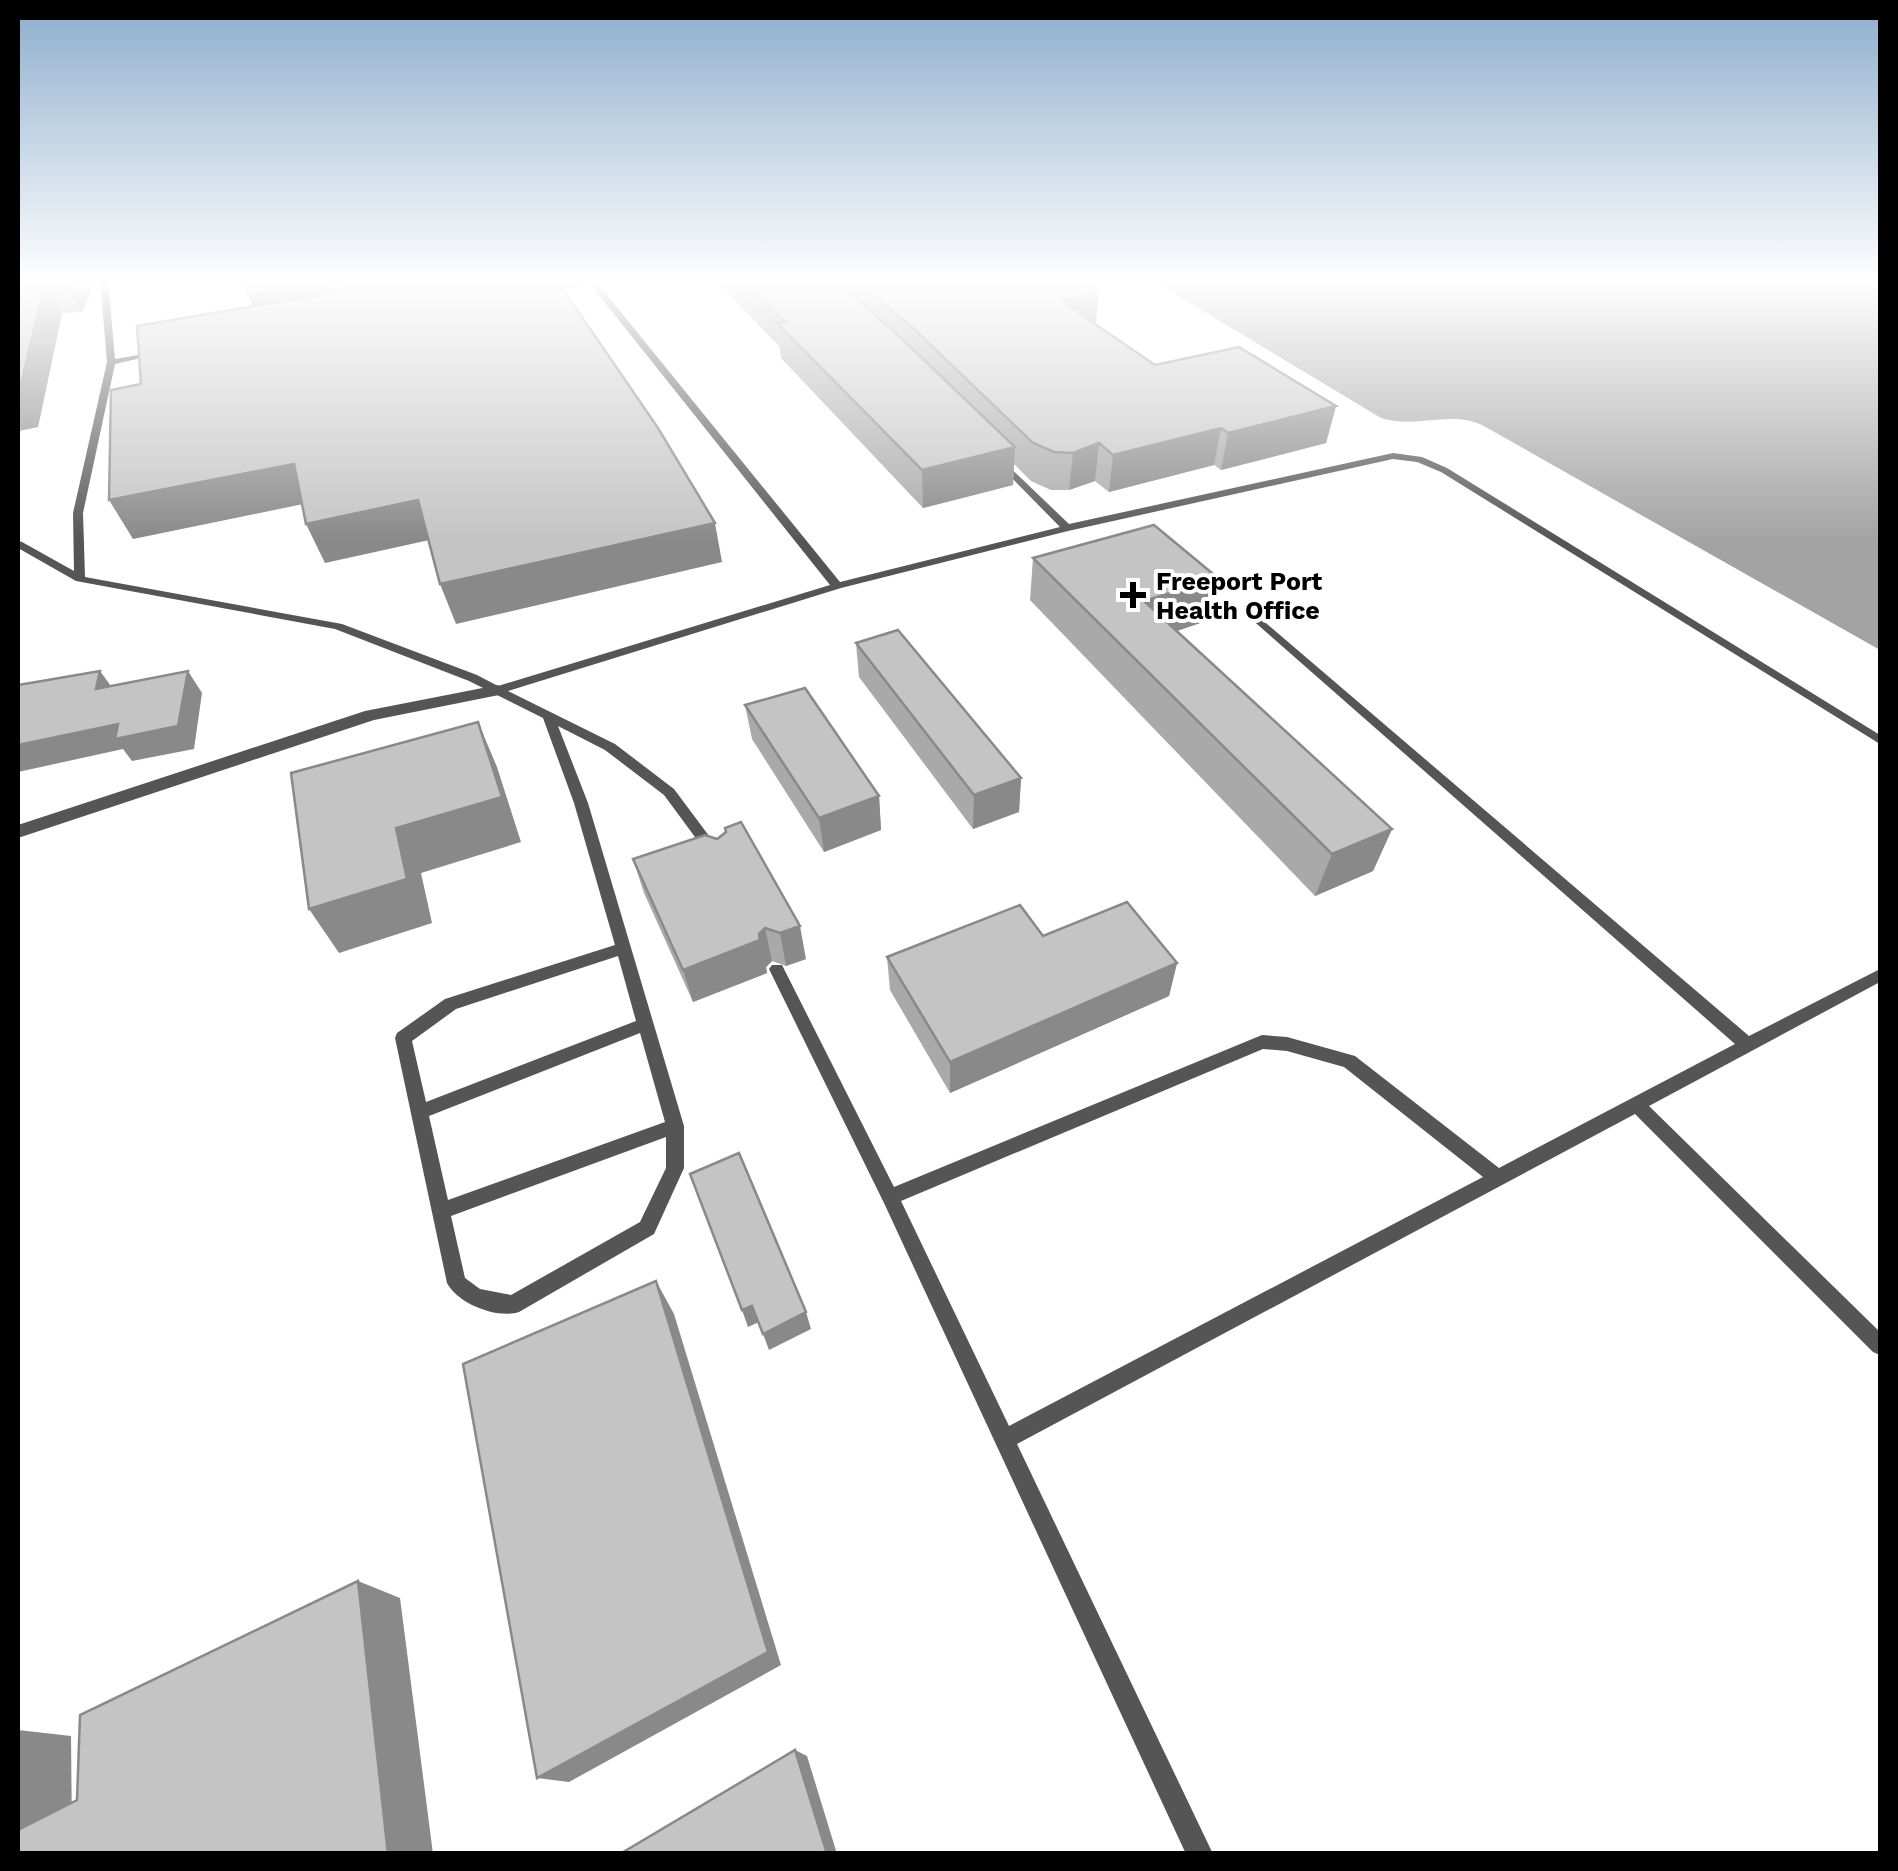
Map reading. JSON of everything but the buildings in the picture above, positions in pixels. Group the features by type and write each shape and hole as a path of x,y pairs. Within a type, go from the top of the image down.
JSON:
{"street":[{"path":"18,832 371,715 498,690"}],"lane":[{"path":"80,579 78,513 110,366"},
{"path":"660,366 836,586"},
{"path":"988,448 1067,528"},
{"path":"498,690 836,586 1067,528 1393,456 1419,459 1444,470 1880,740"},
{"path":"18,544 80,579 338,626 498,690 610,748 670,792 724,865"},
{"path":"1253,615 1748,1045"},
{"path":"548,715 581,803 624,948 675,1126 675,1168 647,1228 512,1304 476,1298 456,1283 404,1038 450,1004 624,948"},
{"path":"777,969 890,1197 1200,1854"},
{"path":"1004,1440 1880,975"},
{"path":"420,1112 645,1024"},
{"path":"890,1197 1262,1042 1288,1044 1349,1061 1498,1178"},
{"path":"1636,1104 1880,1345"},
{"path":"441,1212 675,1126"}],"shaded area":[{"path":"1295,366 1880,366 1880,650 1482,425 1458,419 1407,422 1381,418"}],"place":[{"name":"Freeport Port Health Office","path":"1133,595"}]}
